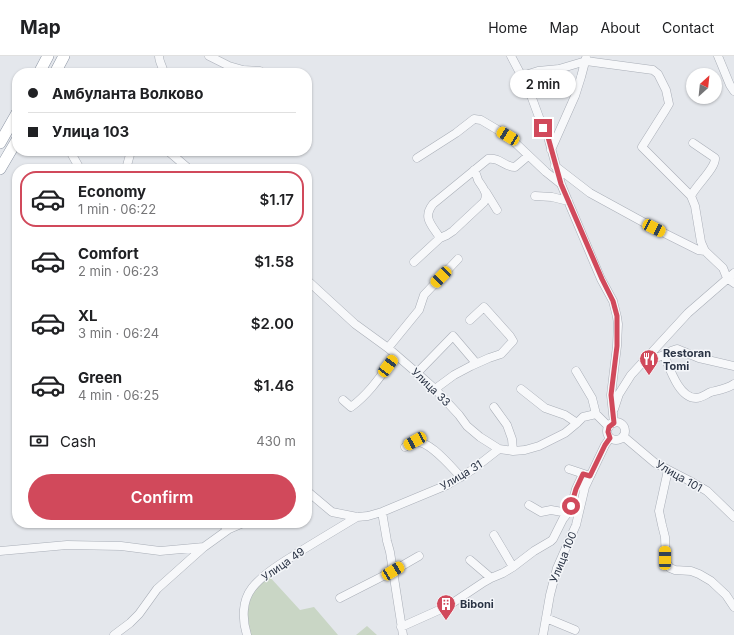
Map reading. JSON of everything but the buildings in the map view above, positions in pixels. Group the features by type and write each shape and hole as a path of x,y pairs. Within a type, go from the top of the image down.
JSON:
{"highway":[{"path":"42,68 48,56"},
{"path":"58,68 64,56"},
{"path":"0,143 12,122"},
{"path":"0,169 12,149"}],"street":[{"path":"159,56 159,60 163,68"},
{"path":"209,56 236,68"},
{"path":"511,56 522,76 548,137 561,184 613,301 617,316 617,346 611,395 613,412"},
{"path":"718,56 734,91"},
{"path":"522,76 538,71 558,69 586,58 653,70 658,74 666,90 669,104 642,148 691,196 695,206 701,242 705,251 732,278 688,313 631,375 619,394 608,432 610,438 619,440 623,436 625,430 622,425 616,423 611,425"},
{"path":"551,150 575,96 586,58"},
{"path":"417,158 456,133 474,119 481,120 508,136 528,156 561,184"},
{"path":"691,196 706,176 715,160 715,158 692,143"},
{"path":"174,156 184,164"},
{"path":"440,238 429,220 429,209 433,204 488,159 497,159 510,167 515,167 528,156"},
{"path":"555,166 590,193 654,228 698,250 705,251"},
{"path":"474,170 497,210"},
{"path":"414,262 440,238 453,231 484,202 486,191"},
{"path":"535,196 568,200"},
{"path":"388,348 419,310 424,295 458,259"},
{"name":"Улица 33","path":"312,284 356,324 388,348 435,389 467,426 480,437 499,449"},
{"path":"435,389 454,375 476,363 501,354 513,341 484,307 470,320"},
{"path":"417,373 452,336 476,363"},
{"path":"643,362 677,349 700,358 734,366"},
{"path":"343,400 351,407 359,401 373,387 396,355"},
{"path":"664,355 678,386 686,395 697,398 708,393 728,388 734,384"},
{"path":"576,371 592,398 596,414 611,425"},
{"path":"521,389 545,408 565,415 577,423"},
{"path":"494,407 507,425 512,439 513,450"},
{"path":"499,449 525,450 539,446 565,433 583,417 596,414"},
{"name":"Улица 101","path":"623,436 655,463 706,491 734,517"},
{"name":"Улица 100","path":"543,635 555,573 576,525 585,487 586,475 610,438"},
{"path":"406,447 415,441 423,442 438,452 461,477"},
{"name":"Улица 31","path":"312,495 332,512 357,516 368,516 382,512 447,485 461,477 499,449"},
{"path":"382,512 402,631 448,606 492,578 513,567 553,539 563,519 568,513 576,489 586,475 569,469"},
{"path":"668,470 659,511 665,537 666,562 670,568 675,570 691,571 708,579 726,595 734,606"},
{"path":"529,505 541,512 551,510 568,513"},
{"name":"Улица 49","path":"247,635 243,614 247,598 252,588 267,573 280,564 357,516"},
{"path":"114,635 139,614 157,589 204,547 229,529"},
{"path":"494,535 513,567"},
{"path":"0,551 67,545 121,546 160,551 204,547"},
{"path":"340,598 419,556"},
{"path":"470,560 492,578"},
{"path":"546,618 574,630"}],"green space":[{"path":"268,575 300,610 314,607 338,635 245,635 244,621 252,588"},
{"path":"367,626 377,635 356,635"}],"place":[{"name":"Restoran Tomi","path":"649,376"},
{"name":"Biboni","path":"446,621"}],"route":[{"path":"543,128 548,137 561,184 613,301 618,324 611,395 614,423 609,427 608,435 610,438 590,476 583,474 576,489 571,506"}]}
